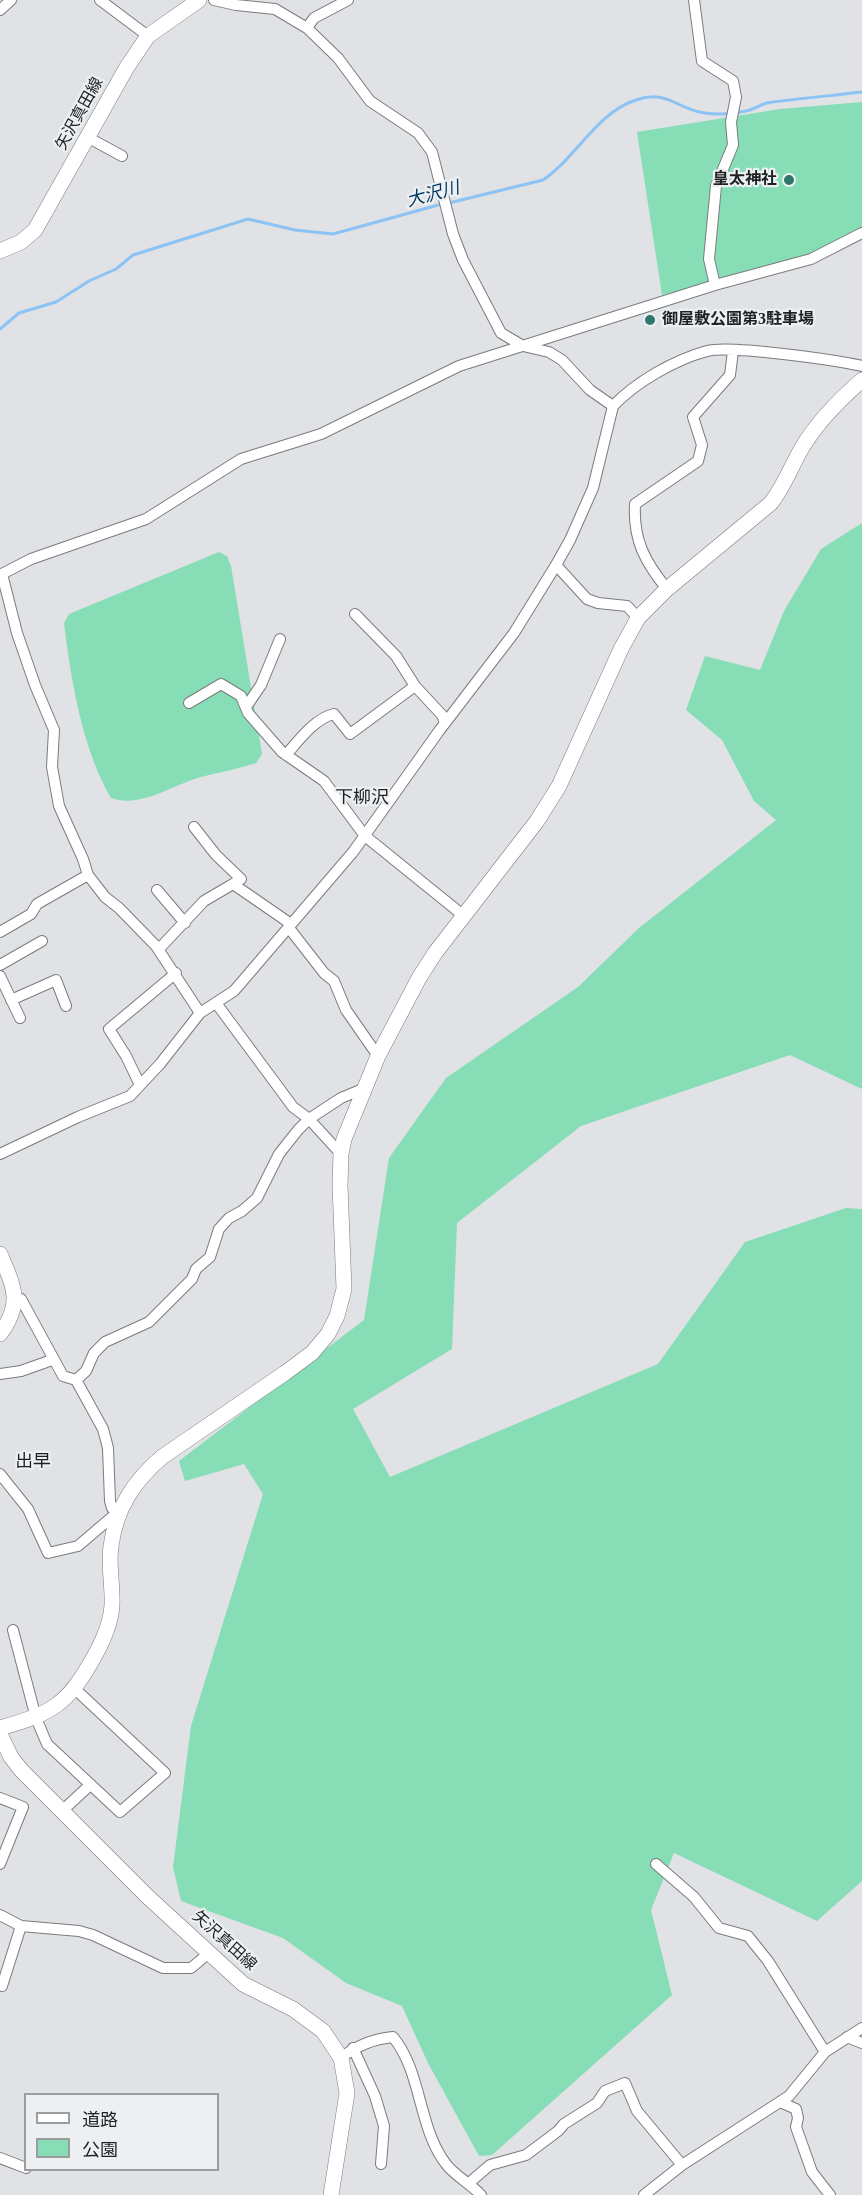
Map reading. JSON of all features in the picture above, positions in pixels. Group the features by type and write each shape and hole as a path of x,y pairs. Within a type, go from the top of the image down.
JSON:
{"street":[{"path":"0,10 11,0"},
{"path":"100,0 148,36"},
{"path":"214,0 275,9 307,28 338,58 370,101 418,133 432,152 453,234 463,260 501,333 523,346 540,349 562,360 590,390 613,406"},
{"path":"307,28 314,18 348,0"},
{"path":"694,0 699,52 707,66 732,81 736,97 733,112 732,151 720,176 715,195 709,259 715,285"},
{"name":"矢沢真田線","path":"0,251 21,242 35,230 89,138 127,67 148,36 194,1"},
{"path":"89,138 122,156"},
{"path":"200,1013 159,950 119,908 105,897 88,875 59,806 52,767 54,730 27,664 1,575 31,559 146,519 241,459 321,434 459,366 715,285 811,260 862,233"},
{"path":"0,1154 78,1117 130,1096 200,1013 234,991 365,836 445,723 514,633 556,565 593,488 613,406 638,384 708,351 733,351 862,366"},
{"path":"667,589 647,565 638,546 635,504 698,461 702,445 693,417 730,375 733,351"},
{"path":"0,1728 36,1718 64,1701 75,1689 102,1644 112,1607 111,1547 119,1511 134,1485 162,1457 312,1353 328,1334 337,1316 344,1289 341,1154 350,1120 378,1056 418,978 537,821 559,786 621,649 638,618 667,589 771,503 783,488 801,449 823,416 862,380"},
{"path":"556,565 587,599 598,603 627,606 638,618"},
{"path":"355,614 396,656 415,686 442,716 445,723"},
{"path":"246,707 261,685 280,639"},
{"path":"189,702 221,684 241,696 246,707 286,755 324,781 365,836 464,916"},
{"path":"286,755 301,737 328,715 334,714 350,734 415,686"},
{"path":"159,950 204,901 241,879 216,855 194,827"},
{"path":"0,932 31,914 37,904 88,875"},
{"path":"233,884 290,926 324,973 334,981 346,1010 378,1056"},
{"path":"157,890 185,922"},
{"path":"0,965 42,941"},
{"path":"140,1085 109,1029 176,973"},
{"path":"0,976 20,1017"},
{"path":"11,1000 56,980 66,1006"},
{"path":"216,1003 293,1107 309,1119 341,1154"},
{"path":"76,1380 86,1371 94,1353 105,1342 149,1322 192,1279 196,1269 210,1257 222,1224 258,1198 279,1154 309,1119 352,1092 365,1088"},
{"path":"0,1254 15,1297 14,1310 0,1334"},
{"path":"15,1297 21,1299 52,1360 63,1376 76,1380 103,1429 108,1448 112,1508 119,1511"},
{"path":"0,1374 21,1371 52,1360"},
{"path":"0,1474 28,1509 48,1553 78,1546 119,1511"},
{"path":"13,1630 36,1718 47,1744 120,1812 165,1773 75,1689"},
{"name":"矢沢真田線","path":"0,1734 11,1757 21,1770 148,1897 243,1984 293,2009 323,2031 347,2053 348,2093 331,2195"},
{"path":"62,1811 90,1785"},
{"path":"0,1798 23,1808 0,1864"},
{"path":"656,1864 694,1897 719,1928 748,1936 768,1961 825,2052"},
{"path":"0,1915 21,1926 79,1931 163,1968 191,1968 209,1953"},
{"path":"2,1986 21,1926"},
{"path":"644,2195 682,2165 789,2096 825,2052 862,2028"},
{"path":"381,2164 384,2126 375,2096 347,2053 380,2038 393,2037 403,2049 437,2147 447,2165 475,2189"},
{"path":"847,2037 862,2043"},
{"path":"463,2195 475,2189 490,2165 526,2155 564,2124 597,2103 604,2091 625,2083 637,2111 682,2165"},
{"path":"780,2102 796,2109 798,2118 796,2127 812,2172 830,2195"},
{"path":"0,2158 24,2167"}],"green space":[{"path":"862,102 862,229 808,256 662,295 637,132 780,109"},
{"path":"862,523 862,1089 790,1055 581,1126 457,1223 452,1349 353,1409 390,1477 658,1364 745,1242 846,1208 862,1209 862,1881 817,1921 674,1853 651,1910 672,1995 492,2155 479,2156 428,2063 402,2006 346,1983 283,1938 181,1901 173,1867 191,1726 263,1494 244,1464 185,1481 179,1461 364,1320 389,1158 446,1078 578,987 639,928 776,820 754,801 722,740 686,710 705,656 760,670 784,611 821,549"},
{"path":"219,552 227,556 231,566 262,754 256,763 191,780 145,798 122,801 111,798 92,758 85,736 74,690 64,623 69,614"}],"waterway":[{"name":"大沢川","path":"449,203 543,180 566,160 609,115 622,106 647,97 665,98 696,111 726,114 749,110 767,103 862,92"},
{"name":"大沢川","path":"0,329 19,313 56,302 89,281 116,269 133,255 248,219 295,230 333,234 442,204"}],"place":[{"name":"皇太神社","path":"789,180"},
{"name":"御屋敷公園第3駐車場","path":"650,320"}],"district":[{"name":"下柳沢","path":"362,798"},
{"name":"出早","path":"33,1462"}]}
